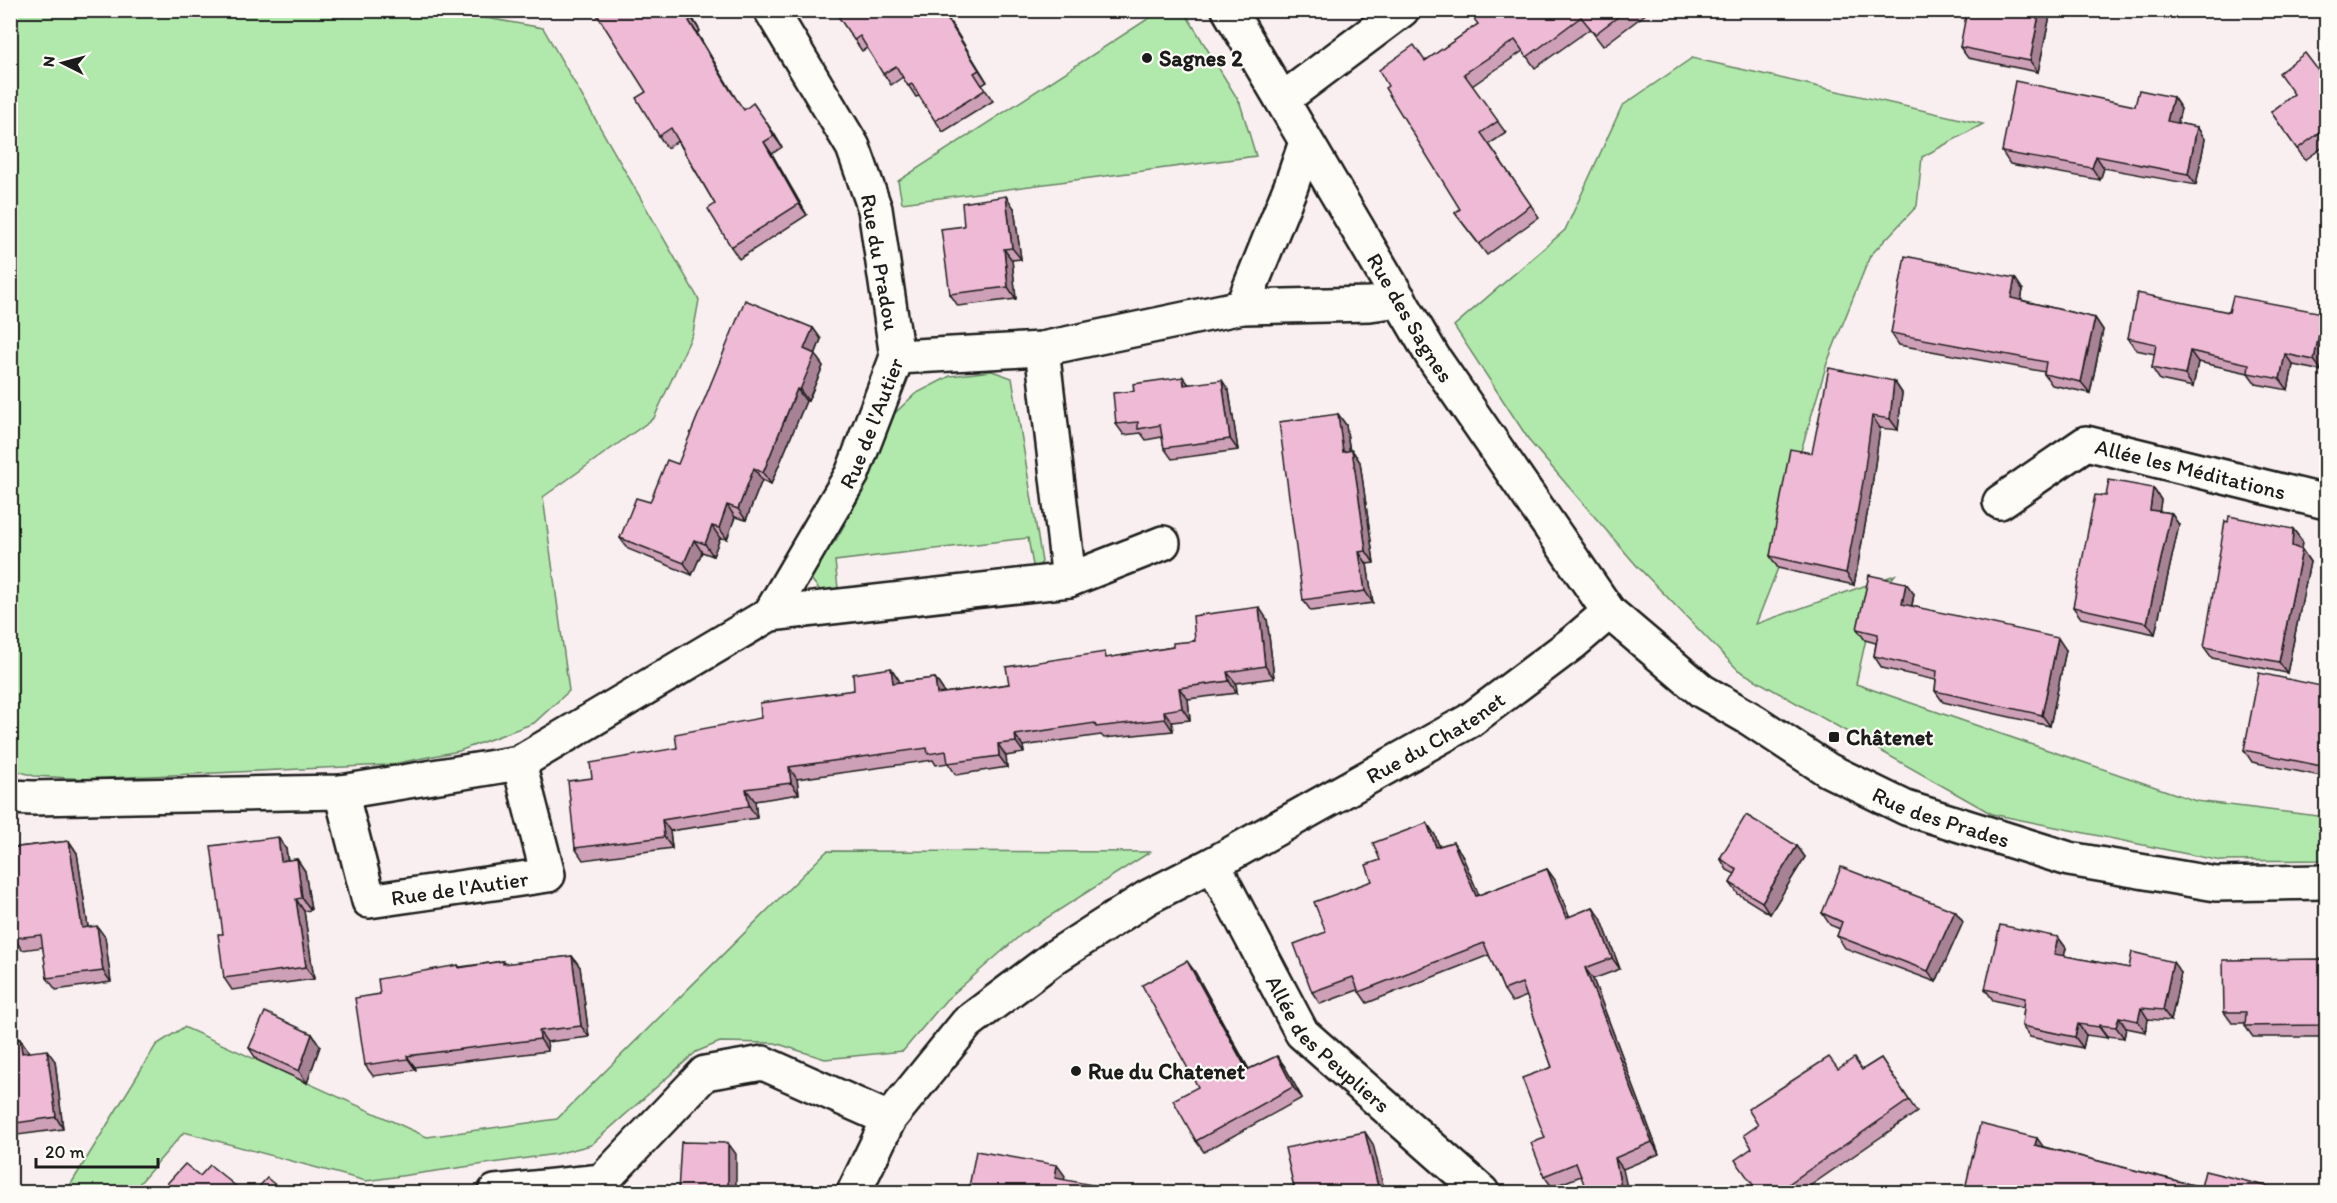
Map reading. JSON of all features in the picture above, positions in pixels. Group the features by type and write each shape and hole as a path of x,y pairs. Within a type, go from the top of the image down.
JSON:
{"street":[{"name":"Rue du Pradou","path":"771,10 853,147 875,209 897,357"},
{"name":"Rue des Sagnes","path":"1229,10 1433,357 1609,612"},
{"path":"1282,100 1401,10"},
{"path":"1242,307 1291,186 1306,142"},
{"name":"Rue de l'Autier","path":"770,614 852,474 897,357 1042,349 1242,307 1370,304 1400,300"},
{"path":"1042,349 1069,580"},
{"name":"Allée les Méditations","path":"2000,502 2086,443 2326,502"},
{"name":"Rue de l'Autier","path":"10,797 340,792 519,763 770,614 1069,580 1163,543"},
{"name":"Rue du Chatenet","path":"854,1192 889,1119 967,1023 1075,944 1148,897 1213,864 1469,721 1574,642 1609,612"},
{"name":"Rue des Prades","path":"1609,612 1702,691 1749,718 1828,770 1906,808 2069,859 2091,863 2216,884 2326,882"},
{"name":"Rue de l'Autier","path":"340,792 369,901 548,875 519,763"},
{"name":"Allée des Peupliers","path":"1213,864 1302,1033 1482,1192"},
{"path":"495,1192 602,1187 705,1073 763,1063 889,1119"}],"green space":[{"path":"442,10 543,28 699,300 693,333 654,418 543,497 569,691 534,723 459,751 388,765 86,779 34,776 11,769 11,11"},
{"path":"1160,11 1184,11 1240,103 1256,156 902,203 898,181"},
{"path":"1692,58 1983,124 1922,157 1917,206 1870,256 1827,363 1798,461 1778,568 1756,624 1895,575 1875,598 1856,684 2196,801 2326,817 2326,860 2221,861 1992,814 1738,670 1637,566 1531,443 1454,326 1565,230 1622,106"},
{"path":"992,371 1012,378 1042,562 1034,571 1028,538 835,561 839,597 823,594 811,579 816,563 836,540 856,504 895,413 915,394 950,376"},
{"path":"827,851 1150,852 1023,933 946,1000 903,1051 825,1059 775,1043 720,1042 696,1052 591,1145 556,1154 366,1181 184,1132 132,1192 66,1192 156,1045 184,1027 427,1137 557,1119"}],"building":[{"path":"594,10 687,10 692,19 689,21 744,110 753,103 765,120 774,136 764,142 799,204 731,247 708,209 715,204 671,128 659,136 636,98 646,92"},
{"path":"834,10 934,10 937,16 943,12 979,70 974,73 985,90 935,121 912,84 908,86 896,66 883,74 860,36 854,40"},
{"path":"1479,10 1627,10 1595,34 1581,17 1527,57 1515,40 1464,74 1498,121 1481,133 1531,205 1479,244 1455,213 1460,209 1385,88 1388,86 1379,70 1414,45 1425,61 1478,24 1472,16"},
{"path":"1967,10 2040,10 2030,61 1960,47"},
{"path":"2305,53 2321,74 2326,70 2326,128 2297,149 2271,112 2294,94 2279,73"},
{"path":"2015,81 2135,106 2139,90 2173,97 2167,121 2197,127 2188,174 2096,156 2092,168 2002,152"},
{"path":"1006,196 1012,248 1004,249 1008,287 950,294 941,229 964,226 962,203"},
{"path":"1905,256 2015,278 2011,298 2095,318 2081,382 2044,374 2046,362 1891,333"},
{"path":"2137,293 2229,312 2233,296 2323,313 2314,360 2285,354 2280,379 2248,373 2249,364 2190,351 2185,375 2152,368 2156,344 2128,338"},
{"path":"745,300 813,328 804,349 815,354 800,390 797,389 763,473 754,468 738,509 727,505 719,528 712,526 705,544 694,540 684,563 620,538 636,498 650,502 667,460 678,464"},
{"path":"1829,368 1894,381 1890,419 1872,416 1863,482 1846,573 1770,556 1790,449 1812,453"},
{"path":"1183,377 1184,385 1222,380 1230,439 1164,448 1160,425 1138,429 1138,422 1116,424 1113,393 1134,391 1133,384"},
{"path":"1338,414 1343,452 1352,450 1366,551 1359,552 1365,591 1303,600 1279,422"},
{"path":"2109,480 2153,488 2150,510 2171,513 2147,623 2073,607 2095,495 2106,496"},
{"path":"2229,516 2293,529 2292,546 2302,550 2279,662 2204,647 2225,521 2228,522"},
{"path":"1869,575 1906,583 1902,604 2058,638 2042,715 1935,691 1937,671 1874,656 1878,634 1857,629"},
{"path":"1259,607 1265,666 1227,672 1229,681 1179,688 1182,708 1164,711 1165,719 1096,727 1095,723 1015,735 1016,742 998,744 999,756 948,763 946,751 928,754 927,748 789,767 791,783 746,789 749,806 662,820 664,837 575,848 568,781 592,778 590,763 677,748 675,734 761,718 760,703 854,690 853,674 891,668 893,683 935,678 937,694 1009,684 1006,667 1105,652 1106,658 1173,647 1173,643 1195,641 1193,616"},
{"path":"2259,673 2326,687 2326,767 2244,750"},
{"path":"1746,815 1797,846 1762,902 1730,883 1737,870 1720,858"},
{"path":"1427,823 1436,847 1453,842 1476,896 1547,869 1566,918 1593,907 1612,958 1585,968 1652,1142 1615,1158 1622,1192 1587,1192 1576,1163 1544,1176 1531,1143 1545,1138 1522,1078 1552,1067 1522,983 1504,990 1484,943 1359,992 1353,977 1312,992 1294,944 1326,932 1314,902 1372,881 1366,865 1380,860 1373,843"},
{"path":"278,837 281,861 297,859 302,898 296,899 306,967 224,978 218,934 223,934 211,846"},
{"path":"69,841 82,928 97,926 103,971 47,978 41,935 14,938 10,913 10,848"},
{"path":"1841,867 1955,911 1928,971 1837,936 1842,922 1822,913"},
{"path":"2000,925 2058,937 2054,954 2129,968 2132,952 2173,962 2163,1010 2141,1008 2138,1021 2119,1017 2116,1027 2078,1024 2075,1037 2022,1026 2025,998 1985,989"},
{"path":"572,956 581,1026 539,1031 540,1039 407,1056 408,1059 365,1065 355,998 380,994 378,979 458,965 459,968 503,961 503,964"},
{"path":"2326,959 2326,1011 2321,1011 2321,1025 2245,1026 2246,1012 2224,1012 2223,960"},
{"path":"1187,961 1247,1070 1277,1056 1293,1087 1196,1141 1173,1100 1198,1087 1142,985"},
{"path":"265,1012 312,1034 299,1071 249,1048"},
{"path":"20,1039 22,1053 47,1050 56,1117 10,1124 10,1040"},
{"path":"1829,1057 1838,1069 1854,1058 1862,1070 1881,1058 1909,1100 1777,1192 1758,1192 1735,1160 1752,1148 1744,1135 1758,1125 1748,1109"},
{"path":"1980,1124 2037,1138 2035,1145 2201,1187 2205,1171 2290,1192 1979,1192 1965,1189"},
{"path":"1365,1132 1379,1191 1411,1186 1412,1192 1295,1192 1285,1148"},
{"path":"681,1142 728,1143 728,1192 678,1192"},
{"path":"976,1151 1057,1165 1055,1178 1114,1189 1114,1192 968,1192"},
{"path":"185,1164 200,1176 210,1165 243,1192 167,1192 163,1188"},
{"path":"267,1178 284,1192 254,1192"}],"place":[{"name":"Sagnes 2","path":"1147,58"},
{"name":"Châtenet","path":"1834,737"},
{"name":"Rue du Chatenet","path":"1076,1071"}]}
